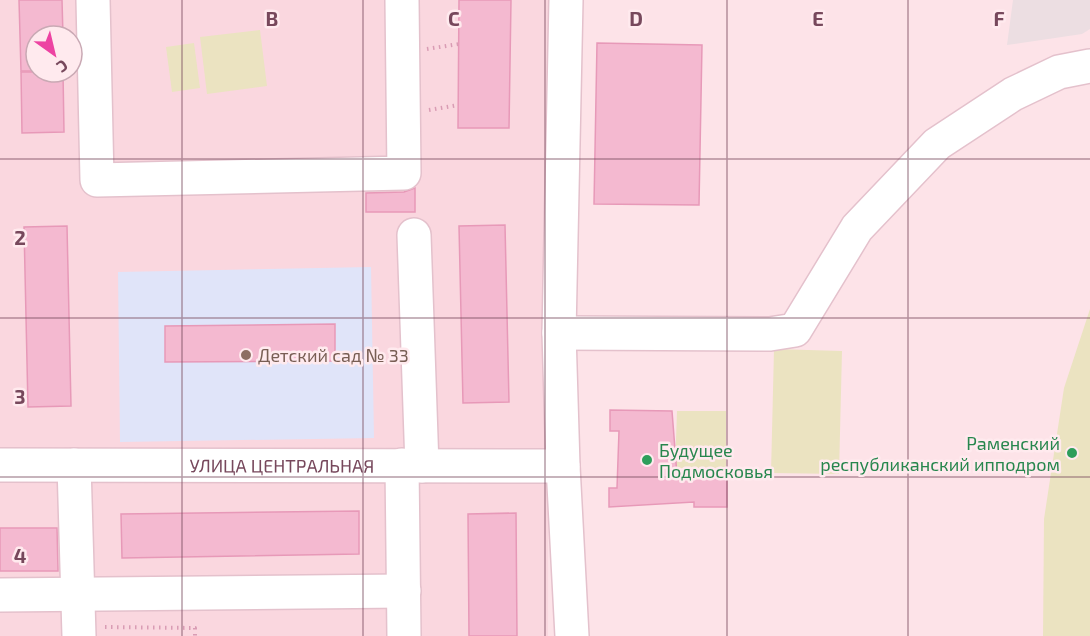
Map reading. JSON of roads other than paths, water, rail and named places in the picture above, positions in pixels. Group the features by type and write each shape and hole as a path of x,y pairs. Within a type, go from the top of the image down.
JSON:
{"street":[{"path":"93,0 97,180 404,173 402,0"},
{"path":"566,0 559,333 572,636"},
{"path":"559,333 770,334 795,330 857,228 937,144 1013,94 1059,72 1090,66"},
{"path":"404,636 412,466 414,235"},
{"name":"УЛИЦА ЦЕНТРАЛЬНАЯ","path":"0,465 563,466"},
{"path":"74,465 79,619"},
{"path":"0,595 79,619 405,591"}],"place":[{"name":"Детский сад № 33","path":"246,355"},
{"name":"Раменский республиканский ипподром","path":"1072,453"},
{"name":"Будущее Подмосковья","path":"647,460"}]}
